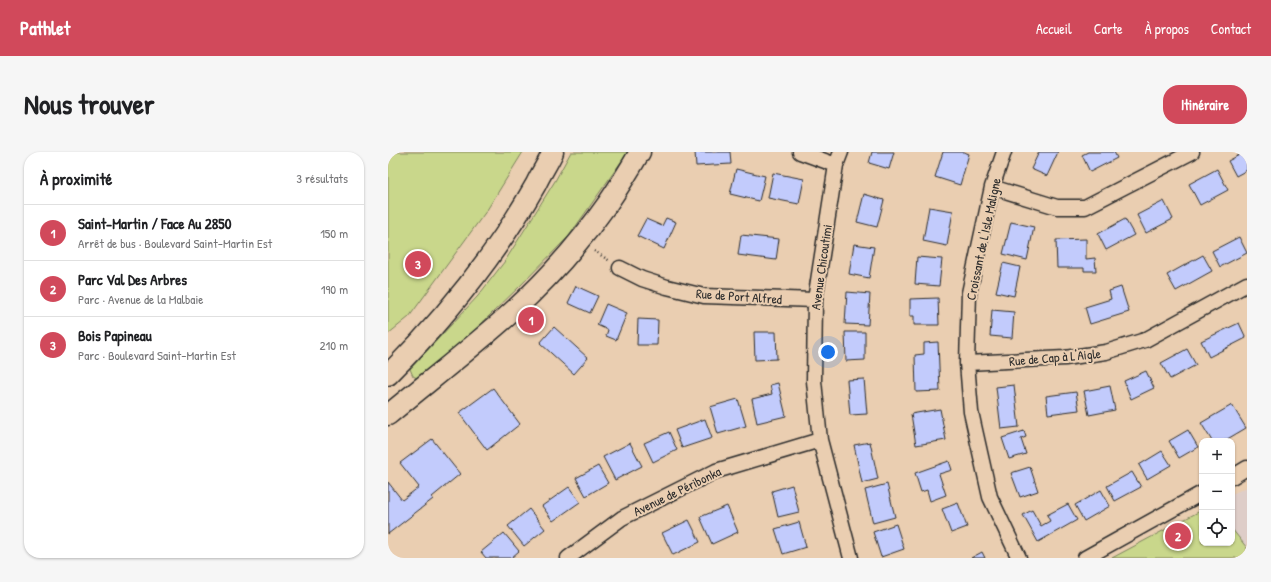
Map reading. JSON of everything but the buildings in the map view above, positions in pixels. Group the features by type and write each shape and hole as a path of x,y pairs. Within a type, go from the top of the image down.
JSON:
{"main road":[{"path":"388,375 446,313 481,269 511,226 554,152"},
{"path":"388,415 491,331 528,296 580,240 598,218 640,152"}],"street":[{"name":"Avenue Chicoutimi","path":"800,152 839,158 815,300 814,381 820,440 851,558"},
{"name":"Croissant de L'Isle Maligne","path":"1004,152 992,187 969,293 967,363 971,412 990,497 1019,558"},
{"path":"992,187 1057,207 1085,207 1192,152"},
{"name":"Rue de Port Alfred","path":"620,268 667,287 704,296 815,300"},
{"name":"Rue de Cap à L'Aigle","path":"967,363 1065,358 1106,352 1145,340 1247,284"},
{"name":"Avenue de Péribonka","path":"568,558 622,518 716,471 820,440"},
{"path":"1235,475 1247,468"},
{"path":"1085,558 1199,495"}],"path":[{"path":"594,251 620,268"}],"shaded area":[{"path":"1247,487 1247,548 1235,533 1235,493"}],"green space":[{"path":"388,152 523,152 487,210 409,317 388,334"},
{"path":"571,152 628,152 569,236 458,346 419,379 413,376 410,369 478,296 505,261 555,181"},
{"path":"1199,512 1199,546 1235,546 1235,533 1247,548 1247,558 1112,558"}],"place":[{"name":"Bois Papineau","path":"418,264"},
{"name":"Saint-Martin / Face Au 2850","path":"531,320"},
{"name":"Parc Val Des Arbres","path":"1178,536"}]}
